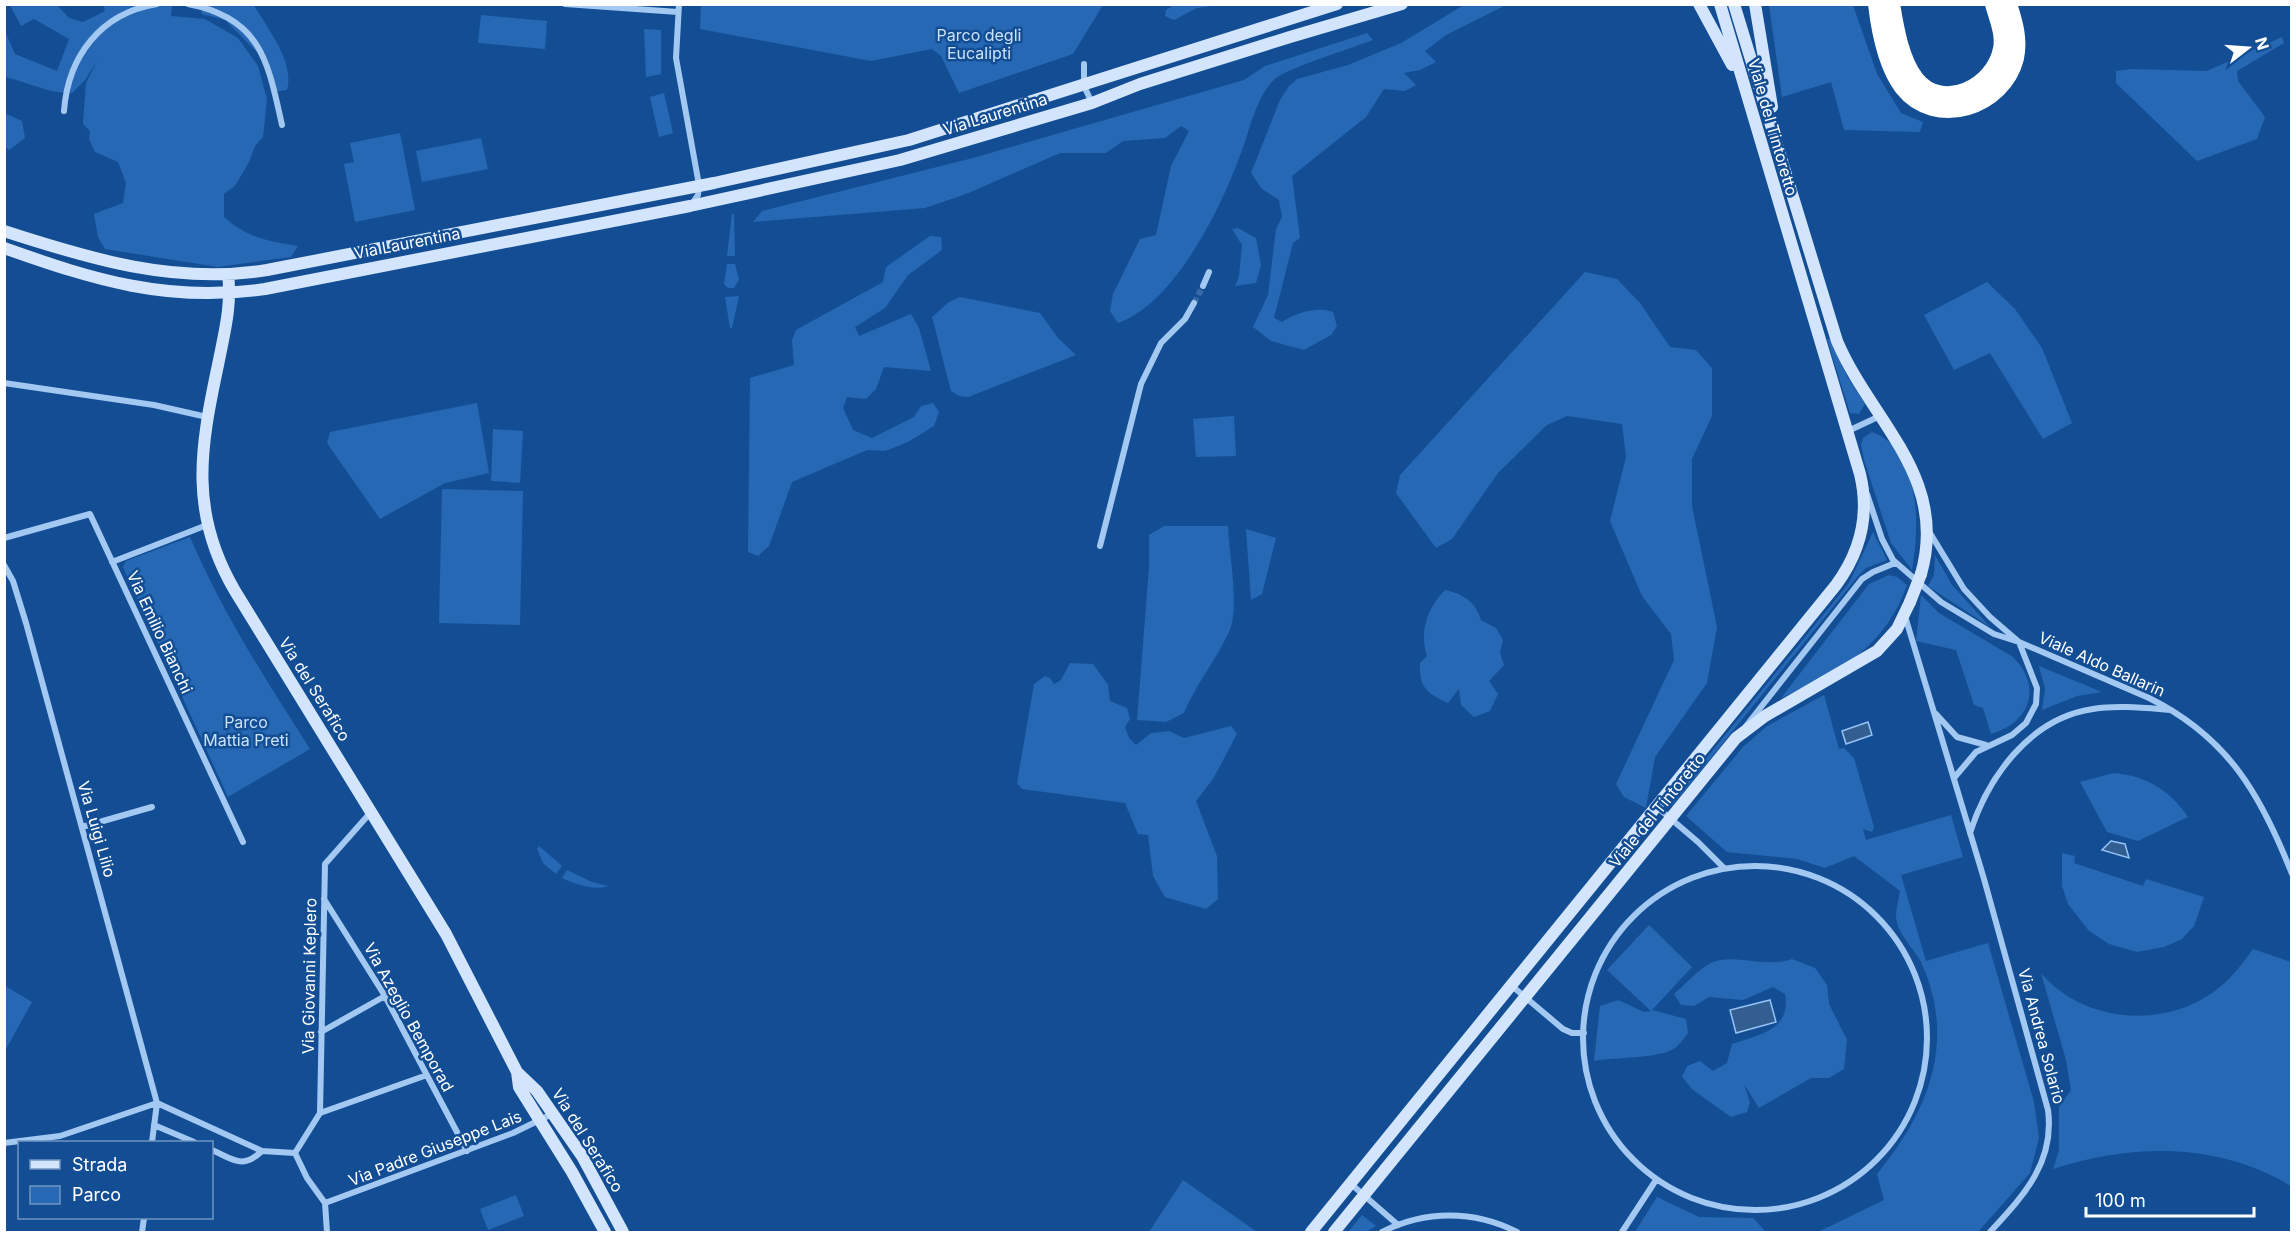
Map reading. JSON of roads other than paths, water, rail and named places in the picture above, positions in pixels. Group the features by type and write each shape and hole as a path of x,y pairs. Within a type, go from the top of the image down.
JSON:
{"highway":[{"path":"1876,4 1891,63 1903,86 1922,102 1948,109 1965,107 1984,100 1998,89 2006,78 2013,63 2016,46 2015,28 2008,4"},
{"path":"1891,4 1904,56 1914,76 1933,92 1950,95 1978,86 1996,68 2003,44 1994,4"}],"main road":[{"name":"Via Laurentina","path":"4,231 91,259 168,273 228,274 267,270 699,185 909,140 1337,4"},
{"name":"Via Laurentina","path":"4,249 122,286 159,291 230,292 265,289 690,206 900,160 1092,103 1261,46 1402,4"},
{"path":"1699,4 1742,85"},
{"name":"Viale del Tintoretto","path":"1311,1233 1844,574 1857,546 1865,521 1864,495 1856,459 1742,85 1720,4"},
{"name":"Viale del Tintoretto","path":"1334,1233 1736,738 1766,716 1877,651 1896,632 1921,574 1926,524 1921,492 1912,466 1852,372 1837,341 1734,4"},
{"path":"1755,4 1766,59 1777,144"},
{"path":"228,274 230,292"},
{"name":"Via del Serafico","path":"230,292 229,312 207,417 201,480 207,525 227,577 446,934 517,1072 537,1091 588,1166 623,1233"},
{"name":"Via del Serafico","path":"517,1072 519,1087 605,1233"}],"street":[{"path":"64,111 72,72 92,39 120,16 157,4"},
{"path":"188,4 228,20 255,44 271,73 282,125"},
{"path":"565,4 678,12"},
{"path":"679,4 676,58 699,185 698,195 690,206"},
{"path":"1084,64 1084,86 1092,103"},
{"path":"587,207 590,224"},
{"path":"1795,258 1810,254"},
{"path":"1203,286 1209,272"},
{"path":"1100,546 1141,384 1161,344 1185,319 1194,303"},
{"path":"4,383 154,405 207,417"},
{"path":"1848,431 1880,416"},
{"name":"Viale Aldo Ballarin","path":"1856,459 1882,539 1895,563 1964,618 1994,634 2019,642 2174,711 2207,736 2242,773 2269,820 2292,874"},
{"name":"Via Emilio Bianchi","path":"4,538 90,514 243,842"},
{"name":"Viale Aldo Ballarin","path":"1926,524 1959,583 1990,617 2019,642 2035,679 2036,704 2031,716 2020,729 1987,745 1966,760 1954,778"},
{"path":"112,561 207,525"},
{"path":"1736,738 1862,579 1895,563"},
{"name":"Via Luigi Lilio","path":"4,565 18,597 157,1103"},
{"name":"Via Andrea Solario","path":"1905,614 2043,1086 2050,1124 2045,1156 2035,1180 1990,1233"},
{"path":"1932,707 1957,737 1987,745"},
{"name":"Viale Aldo Ballarin","path":"1970,833 1983,798 2012,756 2045,728 2079,712 2114,707 2174,711"},
{"path":"82,827 152,807"},
{"path":"1657,807 1723,867"},
{"name":"Via Giovanni Keplero","path":"320,1113 325,864 372,812"},
{"path":"1761,865 1803,872 1843,890 1879,919 1906,957 1921,994 1927,1035 1922,1076 1909,1115 1886,1149 1855,1178 1816,1199 1781,1208 1738,1210 1698,1201 1656,1180 1627,1154 1606,1123 1589,1081 1584,1033 1589,1000 1610,946 1625,924 1645,903 1669,887 1698,874 1723,867 1761,865"},
{"name":"Via Azeglio Bemporad","path":"324,899 385,996 467,1151"},
{"path":"1512,986 1563,1029 1572,1033 1584,1033"},
{"path":"321,1032 385,996"},
{"path":"295,1153 320,1113 427,1076"},
{"path":"152,1141 157,1103"},
{"path":"20,1141 60,1136 157,1103 261,1151 295,1153"},
{"name":"Via Padre Giuseppe Lais","path":"325,1203 467,1151 552,1114"},
{"path":"154,1125 190,1141"},
{"path":"213,1150 245,1162 251,1161 261,1151"},
{"path":"295,1153 325,1203 327,1233"},
{"path":"1622,1233 1656,1180"},
{"path":"1351,1185 1398,1225"},
{"path":"1382,1233 1398,1225 1430,1217 1456,1216 1489,1221 1517,1233"}],"tunnel":[{"path":"1194,303 1203,286"}],"park label":[{"name":"Parco degli Eucalipti","path":"979,44"},
{"name":"Parco Mattia Preti","path":"246,731"}]}
